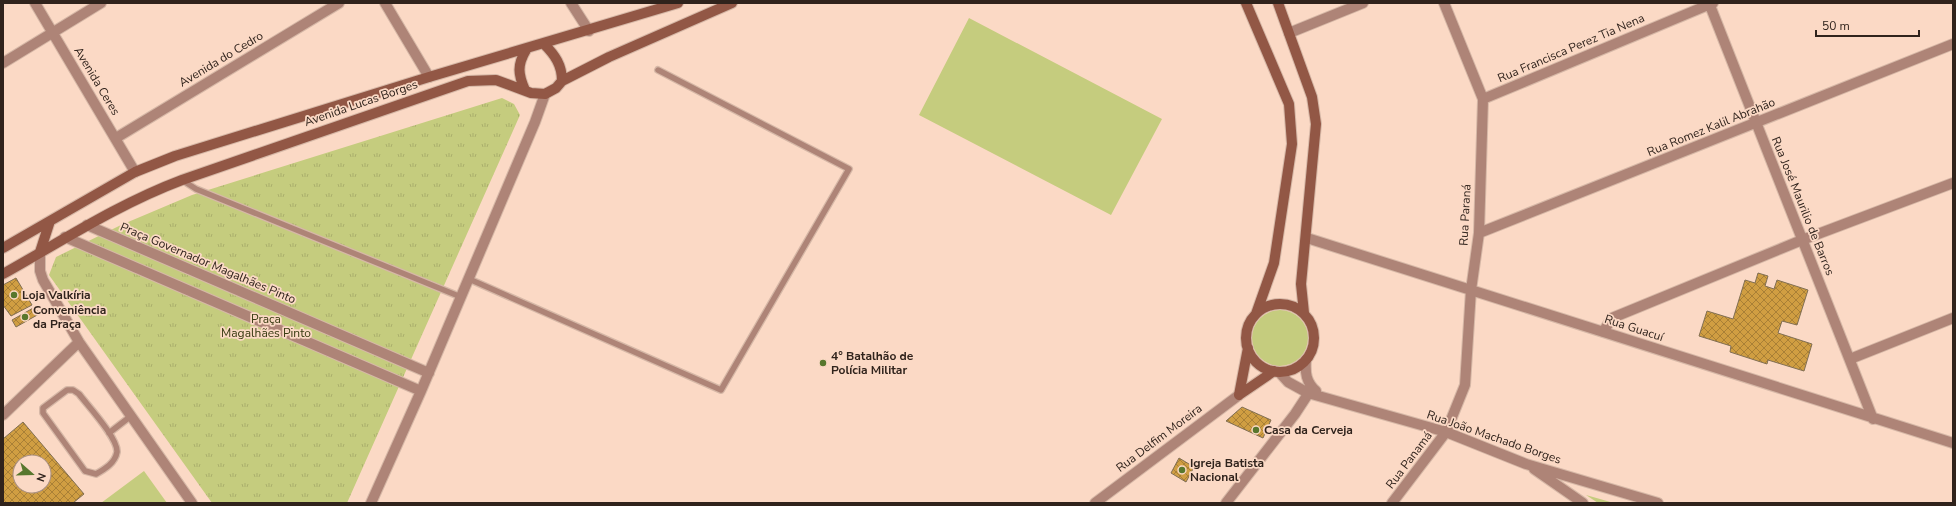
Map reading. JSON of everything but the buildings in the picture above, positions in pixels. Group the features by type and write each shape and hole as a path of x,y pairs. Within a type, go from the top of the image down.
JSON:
{"street":[{"name":"Avenida Ceres","path":"35,3 135,172"},
{"path":"3,63 101,3"},
{"name":"Avenida do Cedro","path":"116,138 339,3"},
{"path":"385,3 429,77"},
{"path":"571,3 589,31"},
{"name":"Avenida Lucas Borges","path":"3,248 135,172 175,156 429,77 526,50 678,3"},
{"path":"371,503 469,279 535,122 545,94 556,88 562,81 609,57 732,3"},
{"path":"1239,395 1248,348 1248,330 1256,314 1274,263 1292,144 1289,104 1246,3"},
{"path":"1278,3 1312,97 1316,124 1302,284 1304,313"},
{"path":"1289,33 1363,3"},
{"name":"Rua Paraná","path":"1444,3 1483,99 1479,233 1471,290 1465,385 1446,432"},
{"name":"Rua Francisca Perez Tia Nena","path":"1483,99 1710,3"},
{"name":"Rua José Maurilio de Barros","path":"1710,3 1873,419"},
{"path":"544,44 558,60 561,68 562,81"},
{"name":"Rua Romez Kalil Abrahão","path":"1479,233 1953,44"},
{"path":"525,90 518,69 520,59 526,50"},
{"name":"Avenida Lucas Borges","path":"3,274 65,237 148,193 452,85 482,79 496,80 538,95 545,94"},
{"path":"1603,332 1612,318 1802,240 1953,183"},
{"path":"50,221 40,252 40,271 43,280 79,342 192,503"},
{"name":"Praça Governador Magalhães Pinto","path":"87,225 429,373"},
{"path":"65,237 421,391"},
{"name":"Rua Guacuí","path":"1307,238 1873,419 1953,443"},
{"path":"1239,395 1276,371 1289,370 1298,366 1306,360 1314,341 1310,321 1304,313 1295,307 1280,304 1264,308 1256,314"},
{"path":"1850,359 1953,318"},
{"path":"3,415 79,342"},
{"path":"1248,348 1258,363 1276,371 1288,382 1310,390"},
{"path":"1226,503 1295,414 1310,390 1306,374 1306,360"},
{"name":"Rua João Machado Borges","path":"1310,390 1321,395 1446,432 1526,464 1658,503"},
{"name":"Rua Delfim Moreira","path":"1095,503 1239,395"},
{"name":"Rua Panamá","path":"1392,503 1446,432"},
{"path":"1526,464 1583,503"}],"lane":[{"path":"469,279 721,390 849,169 658,70"},
{"path":"182,180 196,189 461,297"},
{"path":"67,390 73,390 79,394 109,433 116,447 115,458 110,465 103,470 96,474 90,474 85,471 45,418 43,408 67,390"},
{"path":"109,433 131,416"}],"green space":[{"path":"969,18 1162,119 1111,215 919,115"},
{"name":"Praça Magalhães Pinto","path":"502,98 514,104 520,115 347,503 212,503 49,275 56,257 121,225 192,195"},
{"path":"1275,310 1285,310 1300,318 1306,327 1308,338 1306,349 1300,358 1285,366 1275,366 1264,361 1257,354 1252,343 1252,333 1257,322 1264,315"},
{"path":"144,471 167,503 101,503"},
{"path":"1586,495 1614,503 1598,503"}],"place":[{"name":"Loja Valkíria","path":"14,295"},
{"name":"Conveniência da Praça","path":"25,317"},
{"name":"4° Batalhão de Polícia Militar","path":"823,363"},
{"name":"Casa da Cerveja","path":"1256,430"},
{"name":"Igreja Batista Nacional","path":"1182,470"}]}
